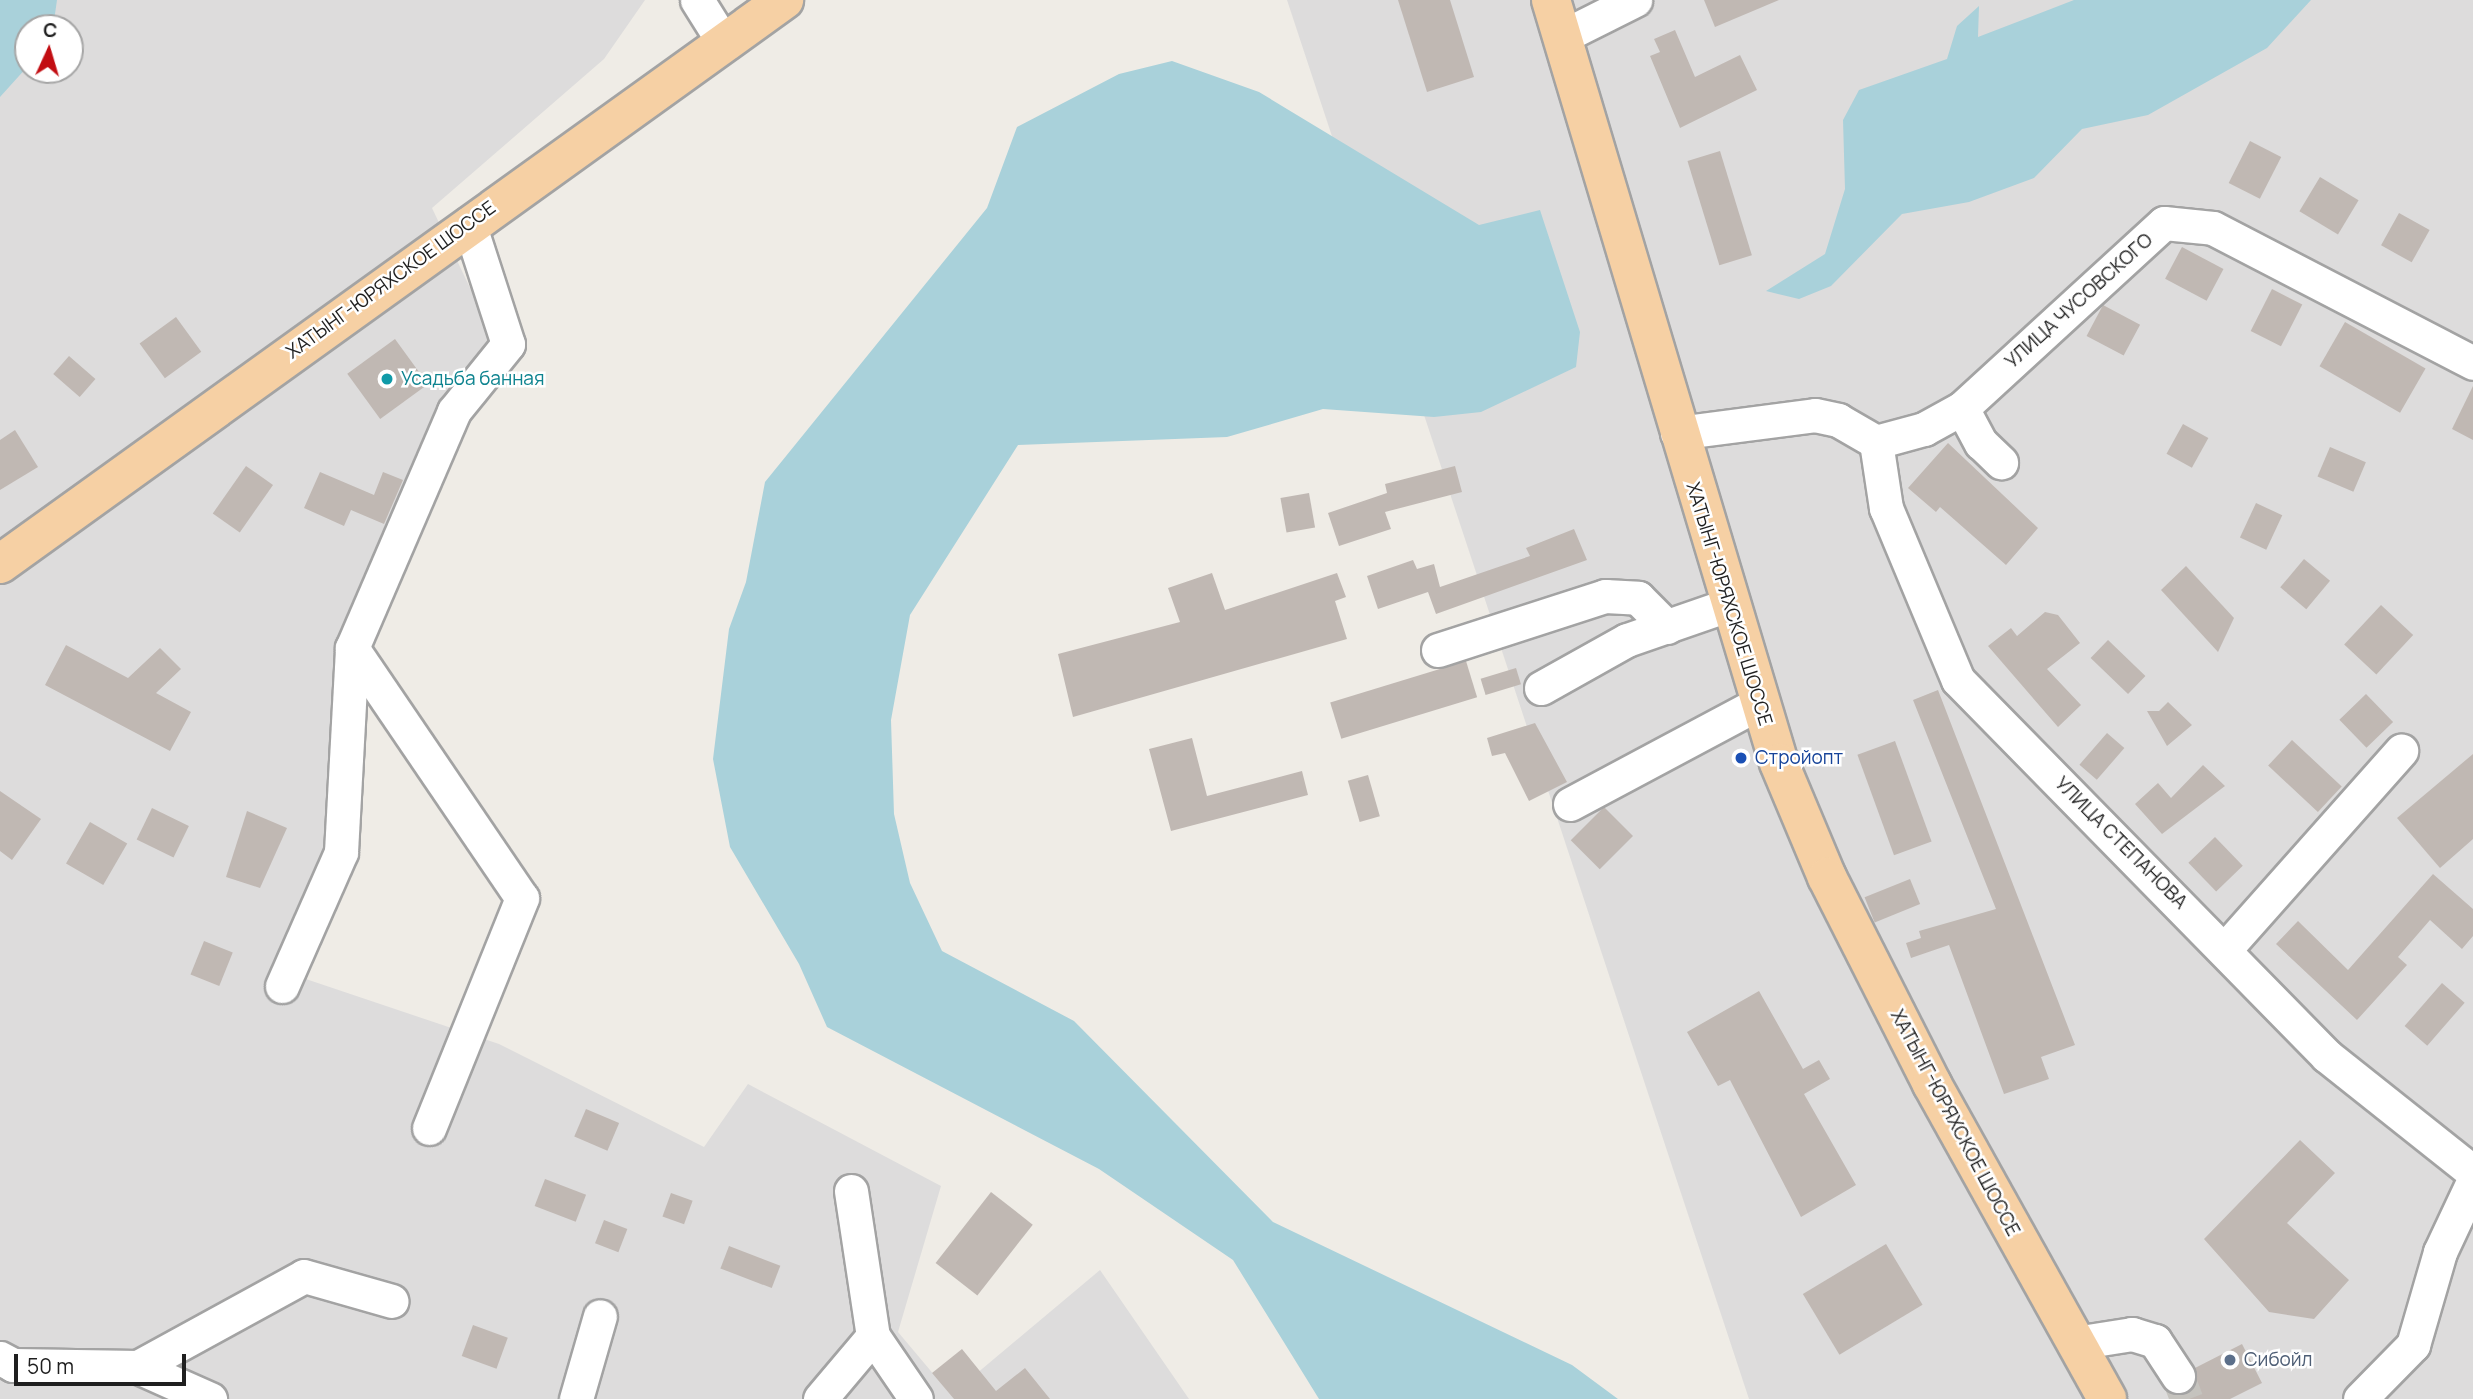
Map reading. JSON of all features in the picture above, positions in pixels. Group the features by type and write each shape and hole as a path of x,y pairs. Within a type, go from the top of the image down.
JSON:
{"main road":[{"name":"ХАТЫНГ-ЮРЯХСКОЕ ШОССЕ","path":"0,564 469,223 784,0"},
{"name":"ХАТЫНГ-ЮРЯХСКОЕ ШОССЕ","path":"1551,0 1728,605 1759,703 1827,877 2107,1399"}],"street":[{"path":"697,0 724,43"},
{"path":"1561,37 1635,0"},
{"path":"282,986 341,852 352,648 454,411 508,344 469,223"},
{"name":"УЛИЦА ЧУСОВСКОГО","path":"1876,442 1924,429 1962,408 2164,223 2213,228 2473,363"},
{"path":"1962,408 1981,443 2001,462"},
{"path":"1677,433 1815,415 1838,420 1876,442"},
{"name":"УЛИЦА СТЕПАНОВА","path":"1876,442 1886,508 1958,680 2226,948 2327,1056 2443,1155 2473,1172"},
{"path":"1438,650 1605,596 1638,598 1667,627"},
{"path":"1541,688 1627,640 1728,605"},
{"path":"352,648 522,898 429,1128"},
{"path":"1570,804 1759,703"},
{"path":"2226,948 2401,751"},
{"path":"2360,1399 2413,1345 2440,1252 2473,1182"},
{"path":"851,1191 873,1336 916,1399"},
{"path":"138,1367 304,1276 391,1301"},
{"path":"576,1399 600,1316"},
{"path":"2075,1343 2132,1334 2155,1341 2178,1376"},
{"path":"820,1399 873,1336"},
{"path":"0,1358 13,1365 138,1367 210,1399"}],"shaded area":[{"path":"0,0 645,0 604,59 432,208 492,334 368,595 336,846 288,973 499,1044 704,1147 748,1084 941,1186 898,1332 951,1395 1100,1270 1189,1399 0,1399"},
{"path":"1287,0 2473,0 2473,1399 1749,1399"}],"water":[{"path":"0,0 57,0 55,14 14,14 14,82 0,97"},
{"path":"2074,0 2311,0 2267,48 2148,115 2082,129 2034,178 1969,202 1902,214 1831,286 1799,299 1766,291 1825,254 1845,189 1843,120 1859,90 1947,59 1957,26 1979,6 1978,37"},
{"path":"1172,61 1259,92 1479,225 1540,210 1580,332 1576,367 1481,412 1434,417 1323,409 1227,437 1018,445 910,615 891,720 894,814 910,883 942,951 1074,1021 1273,1222 1572,1365 1618,1399 1319,1399 1233,1260 1099,1169 827,1027 799,964 730,847 713,759 729,629 746,582 765,482 987,208 1017,127 1119,74"}],"building":[{"path":"1398,0 1450,0 1474,77 1427,92"},
{"path":"1704,0 1779,0 1715,27"},
{"path":"1675,30 1695,77 1740,55 1757,90 1680,128 1650,56 1660,52 1654,39"},
{"path":"2250,141 2281,157 2260,199 2229,183"},
{"path":"1720,151 1752,255 1719,265 1687,161"},
{"path":"2320,177 2359,200 2338,234 2299,211"},
{"path":"2399,213 2430,230 2412,262 2381,245"},
{"path":"2182,247 2223,269 2207,301 2165,279"},
{"path":"2272,289 2302,304 2281,346 2251,331"},
{"path":"2103,305 2140,325 2124,356 2087,336"},
{"path":"176,317 201,352 165,378 140,343"},
{"path":"2345,322 2426,368 2400,413 2320,366"},
{"name":"Усадьба банная","path":"395,339 428,384 380,419 347,374"},
{"path":"69,356 95,379 80,397 53,374"},
{"path":"2473,386 2473,440 2452,429"},
{"path":"2183,424 2208,438 2192,468 2167,454"},
{"path":"15,430 38,467 0,490 0,440"},
{"path":"1948,443 2038,528 2006,565 1940,507 1936,512 1908,488"},
{"path":"2330,447 2366,462 2353,492 2317,476"},
{"path":"246,466 273,485 240,532 213,514"},
{"path":"1455,466 1462,492 1385,512 1391,529 1339,546 1328,513 1387,493 1385,484"},
{"path":"320,472 374,495 383,472 403,480 384,524 351,510 344,526 304,508"},
{"path":"1309,493 1315,527 1287,533 1280,498"},
{"path":"2256,503 2282,515 2266,550 2240,537"},
{"path":"1574,529 1587,560 1436,614 1428,592 1378,609 1367,576 1413,560 1417,569 1434,564 1440,587 1530,556 1526,548"},
{"path":"2304,559 2330,581 2306,609 2280,587"},
{"path":"2186,566 2234,618 2218,652 2161,590"},
{"path":"1212,573 1225,610 1337,573 1346,597 1335,601 1347,639 1073,717 1058,654 1180,622 1168,588"},
{"path":"2381,605 2413,635 2376,675 2344,644"},
{"path":"2045,612 2058,615 2080,643 2047,669 2081,705 2058,727 1988,646 2011,628 2017,636"},
{"path":"2108,640 2145,676 2128,694 2091,658"},
{"path":"66,645 128,678 160,648 181,669 156,693 191,712 170,751 45,685"},
{"path":"1466,661 1477,697 1341,739 1330,703"},
{"path":"1516,668 1521,684 1486,695 1481,679"},
{"path":"1938,690 2075,1045 2041,1057 2049,1079 2004,1094 1949,945 1911,958 1906,943 1921,938 1919,931 1996,909 1913,700"},
{"path":"2366,694 2393,722 2366,748 2339,720"},
{"path":"2168,702 2192,725 2167,746 2147,711 2159,711"},
{"path":"1535,723 1567,782 1529,801 1505,753 1492,756 1487,738"},
{"path":"2107,733 2124,748 2097,780 2079,765"},
{"path":"1192,738 1207,796 1302,771 1308,795 1171,831 1149,749"},
{"path":"2292,740 2342,786 2318,812 2268,766"},
{"path":"1895,741 1932,842 1894,855 1857,755"},
{"path":"2473,754 2473,839 2440,868 2397,818"},
{"path":"2203,765 2225,786 2162,834 2135,804 2158,783 2171,798"},
{"path":"1368,775 1380,816 1360,822 1348,781"},
{"path":"0,791 41,819 12,860 0,851"},
{"path":"1604,807 1633,836 1600,869 1571,840"},
{"path":"152,808 189,826 174,857 137,839"},
{"path":"247,811 287,828 260,888 226,877"},
{"path":"90,822 127,844 103,885 66,864"},
{"path":"2215,837 2243,866 2216,891 2188,863"},
{"path":"2433,874 2473,909 2473,936 2462,949 2430,920 2398,957 2407,965 2357,1020 2276,944 2298,921 2348,970"},
{"path":"1910,879 1920,904 1875,922 1865,897"},
{"path":"204,941 233,953 219,986 191,974"},
{"path":"2442,983 2465,1003 2427,1046 2405,1026"},
{"path":"1759,991 1803,1069 1819,1060 1830,1079 1804,1094 1856,1185 1801,1217 1730,1080 1718,1086 1687,1032"},
{"path":"586,1109 619,1123 607,1151 574,1137"},
{"path":"2300,1140 2335,1173 2287,1223 2349,1280 2314,1319 2269,1312 2204,1239"},
{"path":"545,1179 586,1195 576,1222 535,1206"},
{"path":"991,1192 1033,1225 977,1296 936,1263"},
{"path":"671,1193 693,1201 684,1224 662,1216"},
{"path":"604,1220 627,1229 618,1252 595,1243"},
{"path":"1886,1244 1923,1305 1839,1355 1803,1294"},
{"path":"729,1246 780,1266 772,1288 720,1268"},
{"path":"473,1325 508,1338 496,1369 462,1356"},
{"name":"Сибойл","path":"2242,1344 2262,1383 2230,1399 2172,1399 2169,1393 2180,1395 2195,1385 2195,1368"},
{"path":"962,1349 996,1391 1025,1368 1050,1399 954,1399 932,1373"}],"tunnel":[{"path":"2178,1376 2187,1399"}],"place":[{"name":"Усадьба банная","path":"387,379"},
{"name":"Стройопт","path":"1741,758"},
{"name":"Сибойл","path":"2230,1360"}]}
